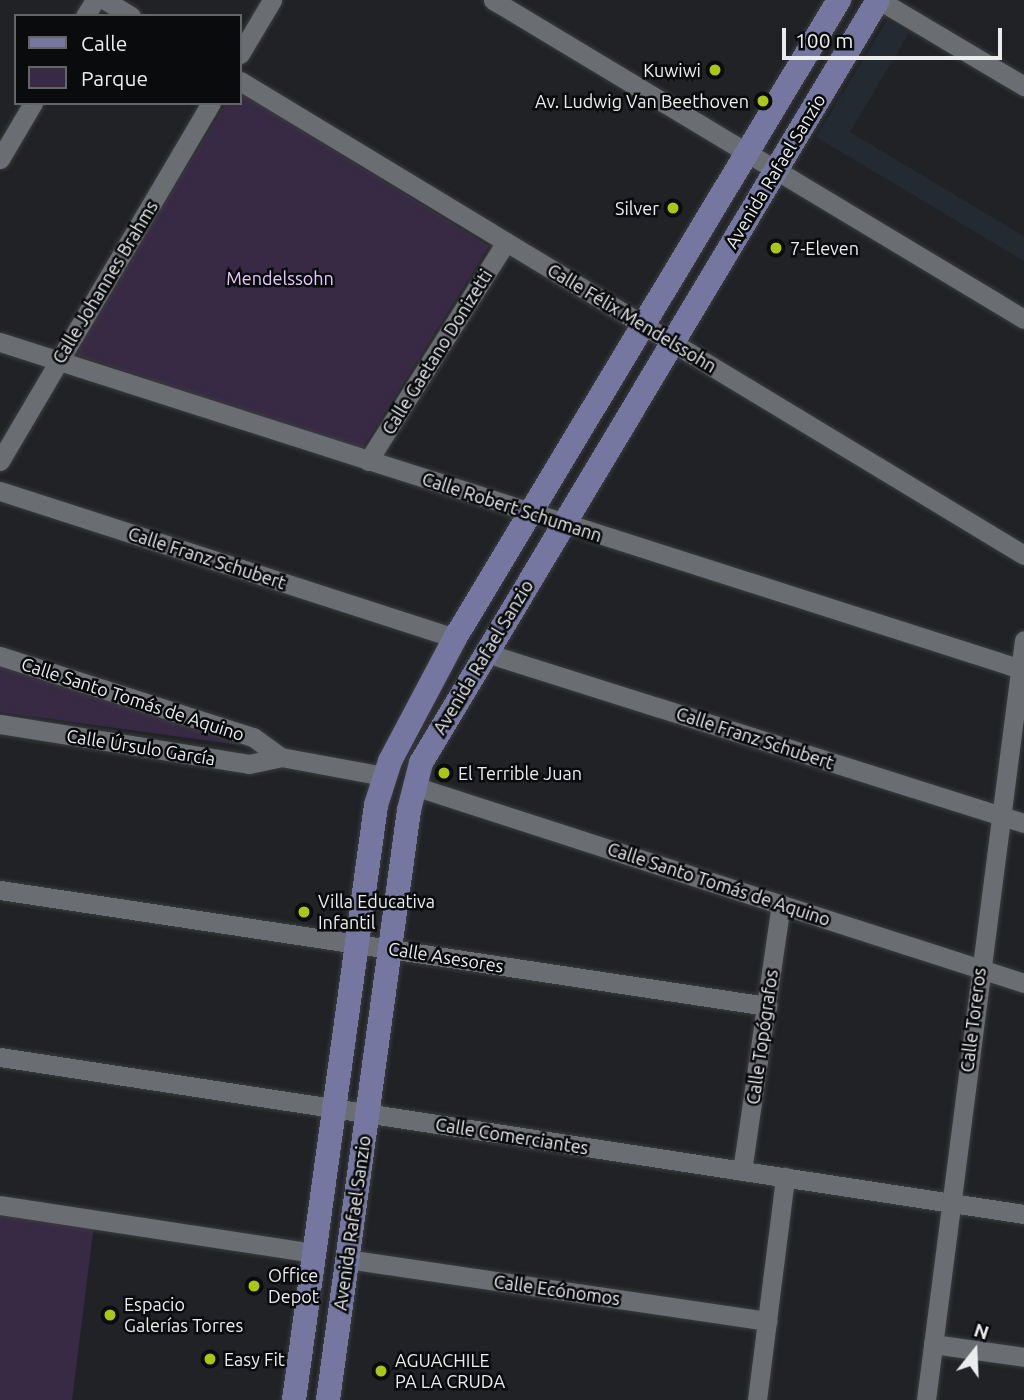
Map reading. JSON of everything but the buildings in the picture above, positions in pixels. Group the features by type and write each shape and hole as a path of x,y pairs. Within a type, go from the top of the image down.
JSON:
{"main road":[{"name":"Avenida Rafael Sanzio","path":"294,1400 357,944 384,776 455,638 839,0"},
{"name":"Avenida Rafael Sanzio","path":"329,1400 414,786 433,740 879,0"}],"street":[{"path":"105,0 128,14"},
{"path":"242,51 272,0"},
{"path":"493,0 1024,319"},
{"path":"879,0 1024,86"},
{"name":"Calle Félix Mendelssohn","path":"242,82 1024,555"},
{"path":"0,159 32,105"},
{"name":"Calle Johannes Brahms","path":"0,461 210,105"},
{"name":"Calle Gaetano Donizetti","path":"368,461 506,242"},
{"name":"Calle Robert Schumann","path":"0,342 530,514 1021,669"},
{"name":"Calle Franz Schubert","path":"0,491 455,638"},
{"name":"Calle Toreros","path":"926,1400 998,815 1024,640"},
{"name":"Calle Franz Schubert","path":"486,653 1024,823"},
{"name":"Calle Santo Tomás de Aquino","path":"0,656 253,737 281,757 384,776"},
{"name":"Calle Úrsulo García","path":"0,724 249,764 281,757"},
{"name":"Calle Santo Tomás de Aquino","path":"414,786 1024,983"},
{"name":"Calle Asesores","path":"0,890 767,1006"},
{"name":"Calle Topógrafos","path":"742,1171 781,904"},
{"name":"Calle Comerciantes","path":"0,1057 1024,1214"},
{"path":"757,1400 785,1177"},
{"path":"0,1205 313,1253"},
{"name":"Calle Ecónomos","path":"348,1259 767,1321"},
{"path":"933,1343 1024,1357"}],"shaded area":[{"path":"887,20 909,33 850,132 1024,236 1024,261 816,137"}],"green space":[{"name":"Mendelssohn","path":"242,93 489,246 362,449 72,354 225,105 242,105"},
{"path":"0,664 254,747 0,712"},
{"path":"0,1209 94,1225 72,1400 0,1400"}],"place":[{"name":"Kuwiwi","path":"715,70"},
{"name":"Av. Ludwig Van Beethoven","path":"763,101"},
{"name":"Silver","path":"673,208"},
{"name":"7-Eleven","path":"776,248"},
{"name":"El Terrible Juan","path":"444,773"},
{"name":"Villa Educativa Infantil","path":"304,912"},
{"name":"Office Depot","path":"254,1286"},
{"name":"Espacio Galerías Torres","path":"110,1315"},
{"name":"Easy Fit","path":"210,1359"},
{"name":"AGUACHILE PA LA CRUDA","path":"381,1371"}]}
